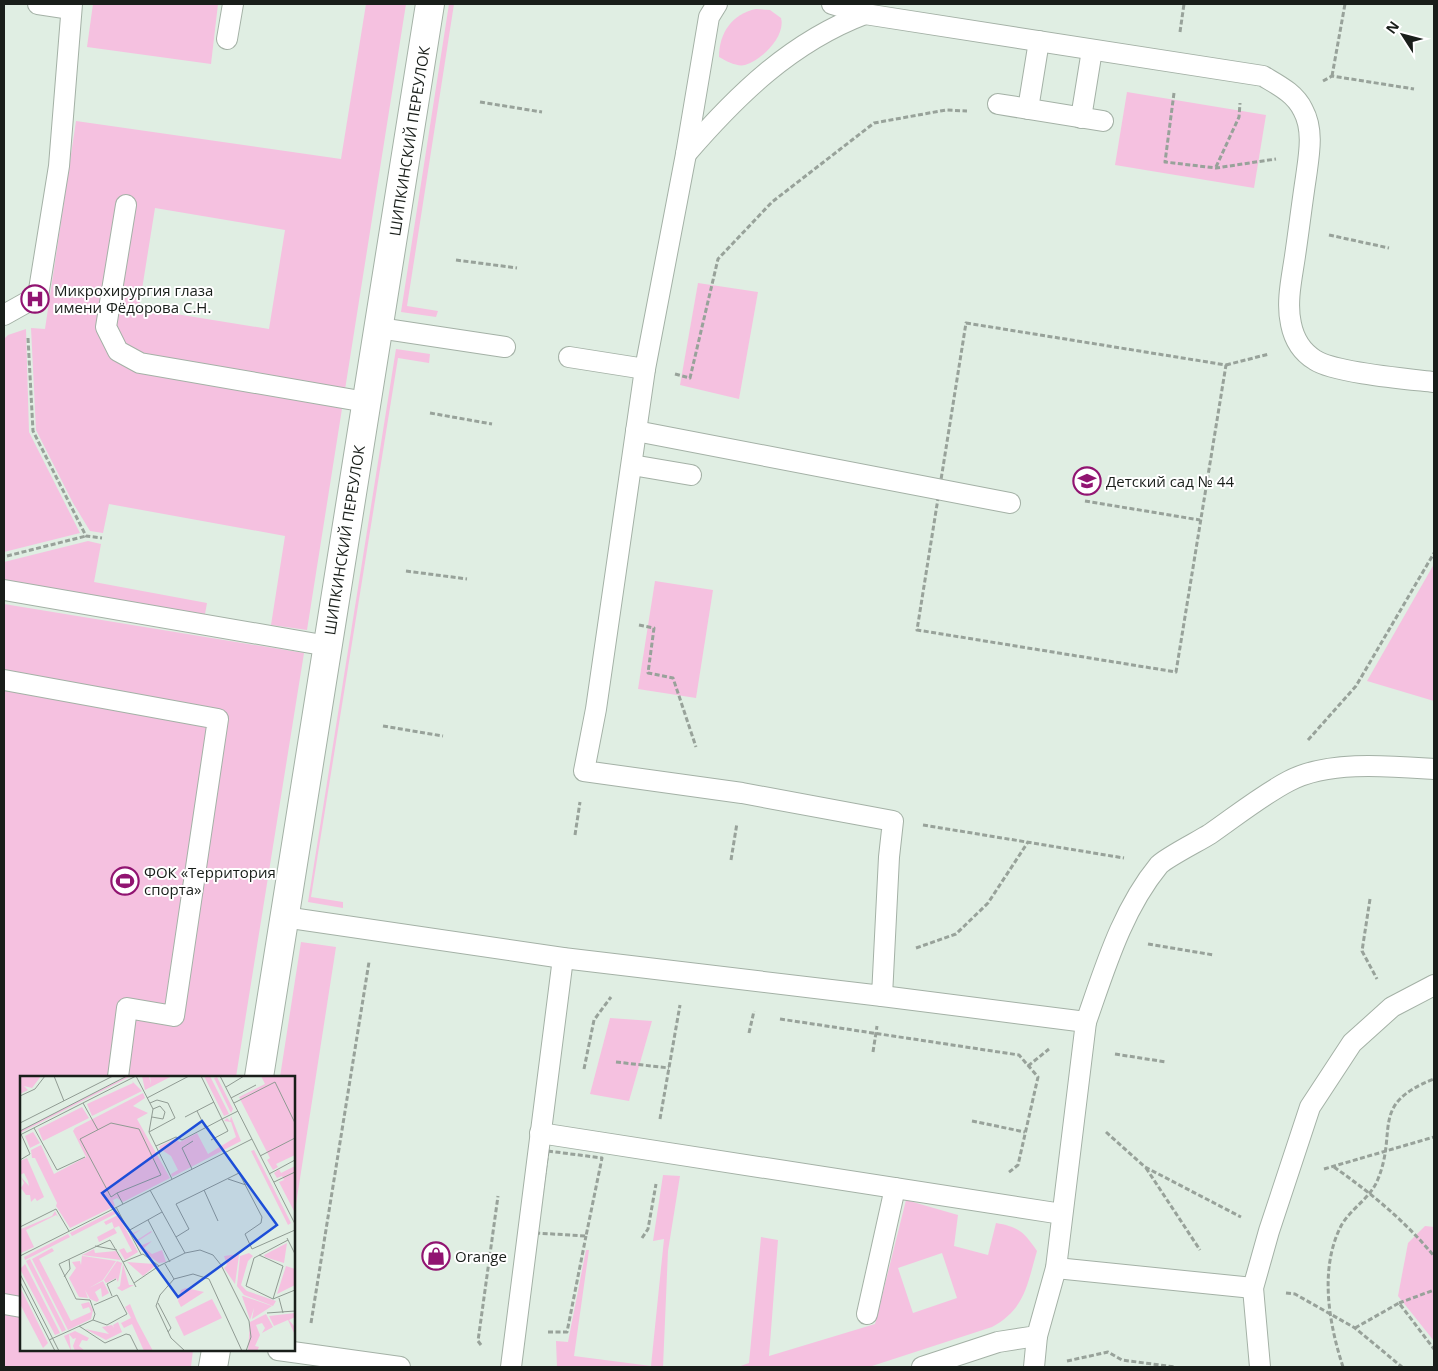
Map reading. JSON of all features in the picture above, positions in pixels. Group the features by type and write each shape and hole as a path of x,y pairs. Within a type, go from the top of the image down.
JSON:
{"street":[{"name":"ШИПКИНСКИЙ ПЕРЕУЛОК","path":"259,1076 430,4"},
{"path":"213,1367 216,1351"}],"lane":[{"path":"4,315 38,296 59,166 71,6 38,4"},
{"path":"227,39 233,4"},
{"path":"716,4 709,18 686,154 645,369 610,618 584,771 742,793 893,821 889,857 882,996"},
{"path":"832,4 865,14 1263,76 1294,96 1303,110 1310,130 1309,155 1289,306 1291,323 1297,341 1305,353 1317,362 1334,368 1434,382"},
{"path":"686,154 734,102 802,45 836,26 865,14"},
{"path":"1028,109 1039,42"},
{"path":"1081,118 1092,50"},
{"path":"998,104 1103,121"},
{"path":"126,204 106,327 118,351 140,363 366,402"},
{"path":"379,328 505,347"},
{"path":"569,357 645,369"},
{"path":"636,431 1010,503"},
{"path":"632,465 691,476"},
{"path":"4,590 328,646"},
{"path":"4,680 218,719 174,1016 127,1008 118,1076"},
{"path":"1034,1367 1037,1336 1056,1268 1086,1022 1115,940 1135,902 1160,864 1192,846 1290,780 1319,770 1351,767 1434,768"},
{"path":"284,917 563,958 1086,1022"},
{"path":"512,1367 563,958"},
{"path":"1260,1367 1253,1288 1269,1231 1310,1107 1352,1043 1392,1006 1434,985"},
{"path":"540,1134 1062,1214"},
{"path":"867,1314 895,1188"},
{"path":"1056,1268 1253,1288"},
{"path":"4,1304 20,1307"},
{"path":"922,1367 998,1342 1037,1336"},
{"path":"285,1351 400,1367"}],"path":[{"path":"1345,4 1332,76 1414,89"},
{"path":"1175,63 1165,162 1216,168 1245,162 1309,155"},
{"path":"1216,168 1239,117 1244,74"},
{"path":"480,102 542,112"},
{"path":"645,369 690,378 718,259 772,202 874,123 946,110 991,112 998,104"},
{"path":"1299,229 1389,248"},
{"path":"456,260 517,268"},
{"path":"26,303 33,431 86,536"},
{"path":"1226,365 1176,672 917,630 966,323 1226,365 1260,358"},
{"path":"430,413 492,424"},
{"path":"1085,501 1200,520"},
{"path":"4,557 86,536 102,538"},
{"path":"1290,780 1295,755 1356,686 1434,554"},
{"path":"406,571 468,579"},
{"path":"610,618 654,628 648,673 673,678 696,747"},
{"path":"383,726 443,736"},
{"path":"575,835 581,796"},
{"path":"731,860 738,816"},
{"path":"893,821 1160,864"},
{"path":"885,960 956,934 988,903 1028,842"},
{"path":"1370,899 1362,951 1392,1006"},
{"path":"306,1354 374,930"},
{"path":"1115,940 1214,955"},
{"path":"582,1076 594,1020 614,994"},
{"path":"671,1002 690,1004"},
{"path":"654,1151 681,1003"},
{"path":"745,1013 763,1016"},
{"path":"772,1018 1019,1055 1038,1077 1018,1165 1001,1178 1015,1207"},
{"path":"1082,1049 1166,1062"},
{"path":"616,1062 669,1068"},
{"path":"1343,1367 1330,1314 1328,1287 1334,1244 1341,1225 1370,1193 1382,1168 1387,1123 1393,1107 1414,1087 1434,1079"},
{"path":"1075,1105 1145,1167 1269,1231"},
{"path":"972,1120 1026,1132"},
{"path":"1286,1180 1434,1137"},
{"path":"1333,1166 1370,1193 1417,1235 1434,1256"},
{"path":"1145,1167 1222,1284"},
{"path":"546,1340 547,1332 567,1332 586,1236"},
{"path":"1253,1288 1296,1294 1355,1328 1402,1367"},
{"path":"1355,1328 1399,1303 1434,1290"},
{"path":"1399,1303 1434,1349"},
{"path":"1064,1362 1108,1352 1122,1360 1175,1367"}],"shaded area":[{"path":"93,4 218,4 211,64 87,47"},
{"path":"366,4 406,4 307,630 271,625 285,536 109,504 103,533 90,531 73,503 36,430 31,328 45,329 76,121 341,159","holes":["155,208 285,230 269,329 139,308"]},
{"path":"449,4 454,4 407,306 438,311 436,317 401,312"},
{"path":"756,9 770,10 781,18 780,32 771,46 765,53 745,65 728,62 719,57 721,40 729,26 740,15"},
{"path":"1127,92 1266,115 1254,188 1115,165"},
{"path":"698,283 758,292 739,399 680,385"},
{"path":"26,329 29,432 80,533 4,552 4,339 8,335"},
{"path":"396,349 430,354 429,363 398,358 311,897 343,902 343,908 308,902"},
{"path":"88,541 101,544 94,582 207,603 205,614 4,582 4,562"},
{"path":"1434,564 1434,701 1367,681"},
{"path":"655,581 713,590 696,698 638,689"},
{"name":"ФОК «Территория спорта»","path":"4,604 304,653 236,1076 20,1076 20,1351 193,1351 191,1367 4,1367"},
{"path":"301,942 336,947 295,1211 295,1076 280,1076"},
{"path":"610,1018 652,1021 629,1101 590,1094"},
{"path":"663,1175 680,1176 668,1251 663,1367 557,1367 556,1341 568,1342 586,1250 589,1250 574,1356 651,1366 664,1239 653,1241"},
{"path":"906,1200 958,1215 954,1246 988,1255 996,1223 1010,1226 1020,1231 1037,1251 1027,1285 1018,1304 1003,1320 992,1327 869,1367 738,1367 749,1363 761,1237 778,1240 769,1356 875,1324","holes":["942,1253 957,1298 913,1313 898,1268"]},
{"path":"1425,1226 1434,1227 1434,1341 1398,1296 1408,1243"}],"place":[{"name":"Микрохирургия глаза имени Фёдорова С.Н.","path":"35,299"},
{"name":"Детский сад № 44","path":"1087,481"},
{"name":"ФОК «Территория спорта»","path":"125,881"},
{"name":"Orange","path":"436,1256"}]}
